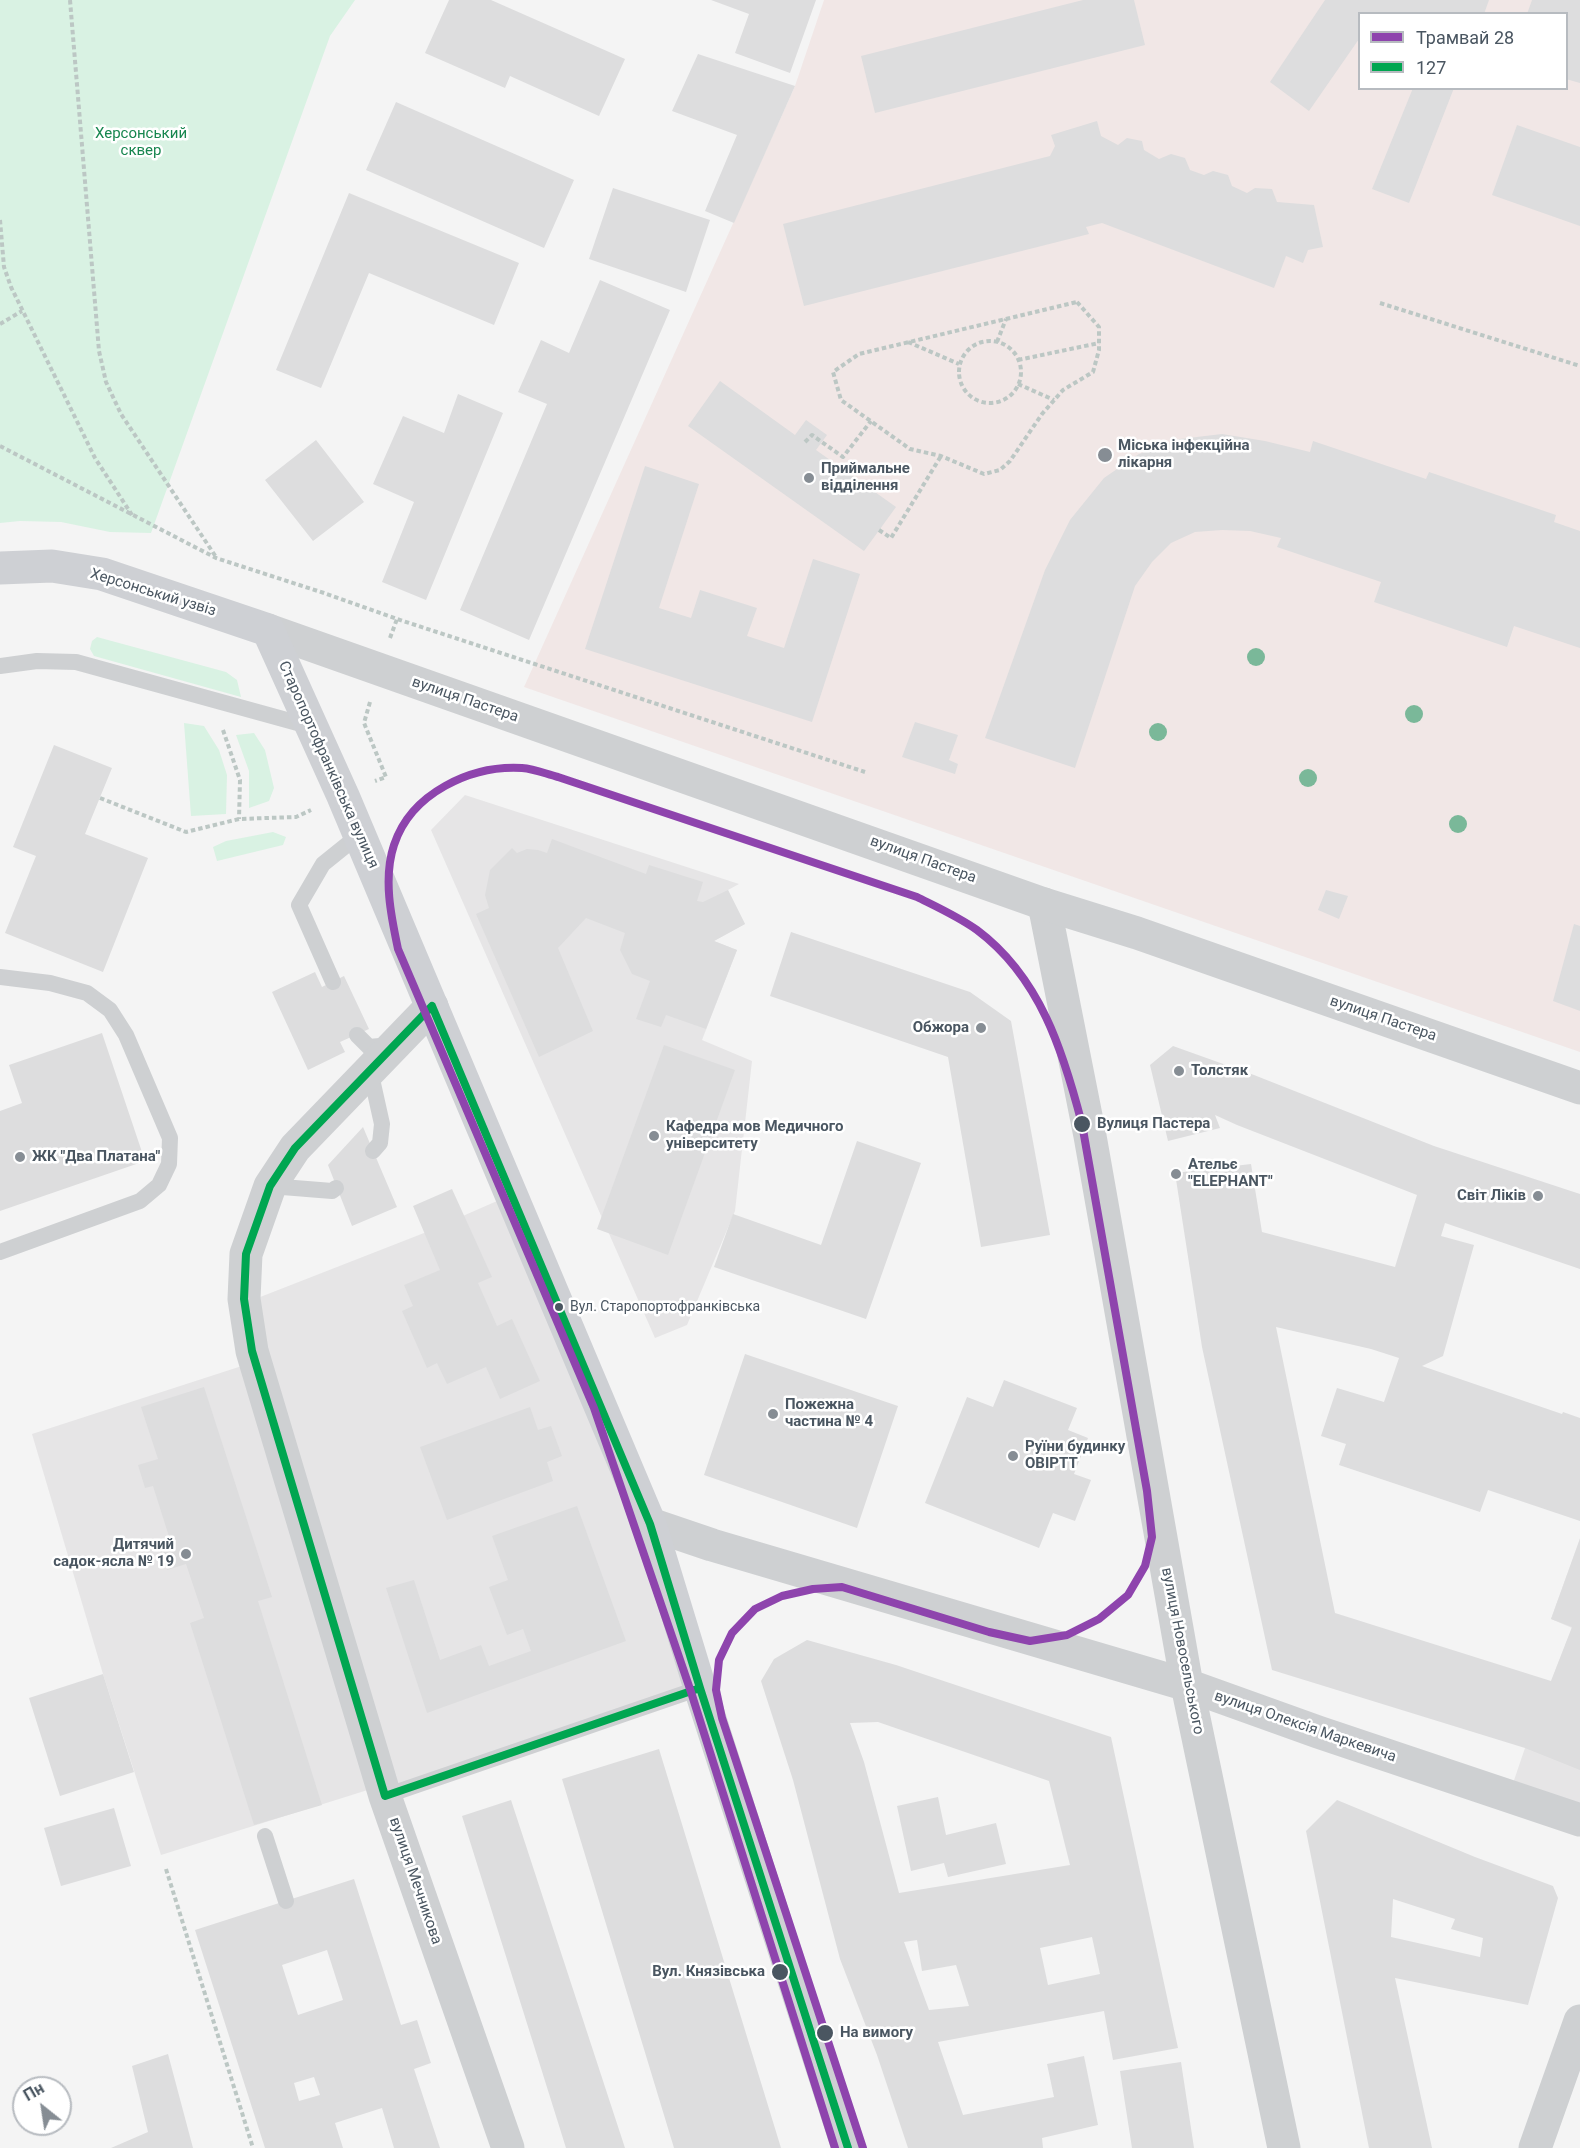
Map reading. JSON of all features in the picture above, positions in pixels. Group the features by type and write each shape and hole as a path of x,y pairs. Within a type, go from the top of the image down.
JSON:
{"main road":[{"name":"Херсонський узвіз","path":"0,568 51,566 102,574 268,630"},
{"name":"Старопортофранківська вулиця","path":"268,630 343,796 650,1524 700,1688 848,2148"}],"street":[{"name":"вулиця Пастера","path":"268,630 1044,904 1137,933 1580,1088"},
{"name":"вулиця Новосельського","path":"1044,904 1090,1136 1187,1685 1284,2148"},
{"name":"вулиця Мечникова","path":"432,1006 295,1148 270,1186 246,1254 244,1299 252,1351 386,1796 508,2148"},
{"name":"вулиця Олексія Маркевича","path":"650,1524 712,1545 1187,1685 1318,1732 1580,1820"},
{"path":"1535,2148 1580,2021"}],"lane":[{"path":"0,666 37,660 76,662 313,727"},
{"path":"333,982 299,905 323,864 359,835"},
{"path":"0,977 50,983 87,993 110,1010 126,1035 170,1138 169,1164 159,1185 141,1201 0,1252"},
{"path":"357,1035 369,1047 395,1044"},
{"path":"370,1070 382,1124 380,1143 373,1151"},
{"path":"270,1186 332,1191 336,1188"},
{"path":"386,1796 700,1688"},
{"path":"265,1836 286,1900"}],"path":[{"path":"70,0 99,351 104,371 121,414 216,558"},
{"path":"0,220 4,267 22,311 95,458 132,515"},
{"path":"1077,302 1099,327 1099,350 1093,372 1063,390 1042,414 1010,461 1000,470 984,474 941,456 910,449 841,400 832,372 859,354 908,342 1077,302"},
{"path":"1380,303 1580,366"},
{"path":"0,324 22,311"},
{"path":"997,342 1006,319"},
{"path":"908,342 960,364"},
{"path":"982,342 997,342 1013,351 1018,360 1021,375 1017,388 1008,398 983,403 972,398 963,388 959,377 960,364 964,354 972,346 982,342"},
{"path":"1018,360 1099,343"},
{"path":"1018,384 1054,400"},
{"path":"806,442 812,435 843,457 871,421"},
{"path":"0,446 216,558 865,772"},
{"path":"879,530 891,538 941,456"},
{"path":"100,798 186,832 239,819 296,817 386,777 364,723 397,619"},
{"path":"213,701 240,780 239,819"},
{"path":"166,1869 253,2148"}],"shaded area":[{"name":"Міська інфекційна лікарня","path":"824,0 1580,0 1580,1052 524,687 795,86"},
{"name":"Кафедра мов Медичного університету","path":"465,795 739,884 728,890 745,924 714,941 737,950 702,1040 752,1061 735,1211 687,1325 655,1338 431,830"},
{"path":"513,1194 699,1688 388,1793 250,1301 424,1233"},
{"name":"Дитячий садок-ясла № 19","path":"248,1364 374,1788 161,1855 103,1674 32,1434"},
{"path":"1580,1538 1580,1819 1509,1795 1572,1628 1551,1619"}],"green space":[{"name":"Херсонський сквер","path":"0,0 355,0 330,36 151,533 110,532 61,522 0,523"},
{"path":"97,637 226,672 237,680 241,697 94,656 90,649 92,641"},
{"path":"184,723 204,726 219,750 227,775 226,814 191,816"},
{"path":"254,733 265,750 274,788 269,801 249,808 249,771 236,735"},
{"path":"273,832 286,837 283,845 217,861 213,847 226,841"}],"building":[{"path":"449,0 491,0 625,59 599,116 510,76 505,88 425,53"},
{"path":"711,0 816,0 790,73 735,53 749,14"},
{"path":"1083,0 1134,0 1145,45 875,113 861,56"},
{"path":"1325,0 1489,0 1485,12 1358,12 1358,40 1309,111 1270,82"},
{"path":"1532,0 1580,0 1580,83 1568,80 1568,12 1528,12"},
{"path":"698,54 795,86 734,223 705,211 737,135 672,111"},
{"path":"1412,90 1453,90 1409,203 1372,189"},
{"path":"396,102 574,180 544,248 366,170"},
{"path":"1097,121 1101,136 1118,145 1127,138 1142,141 1144,150 1159,159 1171,154 1185,158 1190,170 1204,175 1213,171 1228,175 1232,186 1247,193 1255,188 1272,189 1277,202 1314,205 1323,247 1308,250 1303,263 1286,256 1274,288 1102,223 1086,227 1089,234 804,306 783,224 1050,156 1055,146 1051,135"},
{"path":"1517,125 1580,147 1580,226 1492,195"},
{"path":"613,188 710,220 686,292 589,259"},
{"path":"349,193 519,263 494,325 369,273 321,388 276,370"},
{"path":"600,280 670,310 529,640 460,610 547,404 518,392 541,340 569,353"},
{"name":"Приймальне відділення","path":"720,381 795,435 806,420 827,435 816,450 896,507 864,551 688,426"},
{"path":"458,394 503,413 426,600 382,582 414,502 373,484 403,416 444,433"},
{"path":"1222,434 1310,452 1313,441 1426,479 1429,472 1556,515 1554,522 1580,531 1580,648 1514,626 1507,647 1374,602 1381,582 1277,547 1281,538 1250,531 1195,532 1171,543 1152,562 1135,586 1075,768 985,738 1045,570 1070,520 1104,478 1139,454 1180,439"},
{"path":"316,440 364,502 313,541 265,480"},
{"path":"645,466 699,484 659,608 691,618 700,590 757,608 747,636 784,648 813,559 860,574 812,722 585,649"},
{"path":"915,722 958,735 949,760 958,764 955,774 902,757"},
{"path":"54,745 112,768 85,834 148,858 103,972 5,933 36,856 13,847"},
{"path":"552,839 646,874 649,865 703,882 697,901 703,902 728,890 745,924 714,941 737,950 706,1029 666,1015 661,1027 636,1019 650,981 632,974 620,950 625,933 586,918 558,948 593,1031 539,1057 476,914 489,908 485,895 490,870 512,848 517,853 527,849 547,853"},
{"path":"1326,890 1348,896 1339,919 1318,910"},
{"path":"1574,924 1580,926 1580,1011 1553,1001"},
{"path":"791,932 970,992 1011,1021 1050,1235 981,1247 948,1057 770,996"},
{"path":"315,972 322,987 344,976 369,1029 340,1042 345,1052 308,1070 272,992"},
{"path":"102,1033 145,1161 0,1211 0,1111 22,1103 9,1065"},
{"path":"664,1045 735,1070 668,1255 597,1229"},
{"path":"1173,1046 1254,1075 1434,1146 1580,1194 1580,1269 1445,1223 1441,1236 1474,1245 1443,1356 1422,1366 1562,1414 1563,1412 1580,1418 1580,1521 1488,1490 1480,1512 1339,1465 1346,1444 1321,1436 1337,1388 1384,1402 1399,1358 1371,1349 1276,1327 1335,1613 1551,1681 1572,1627 1551,1619 1580,1539 1580,1770 1525,1748 1272,1670 1202,1347 1175,1173 1251,1164 1262,1232 1395,1267 1417,1195 1215,1115 1220,1128 1168,1141 1150,1065"},
{"path":"363,1127 397,1207 352,1226 328,1165"},
{"path":"857,1141 921,1163 866,1319 714,1267 733,1214 821,1245"},
{"path":"452,1189 492,1277 478,1283 497,1326 512,1319 540,1381 500,1399 486,1367 447,1384 437,1363 427,1368 402,1311 413,1306 404,1285 440,1270 413,1206"},
{"path":"745,1354 898,1406 857,1528 704,1475"},
{"name":"Руїни будинку ОВІРТТ","path":"1004,1380 1077,1408 1068,1430 1088,1438 1074,1474 1091,1480 1075,1521 1053,1513 1039,1548 925,1503 967,1397 993,1407"},
{"path":"204,1387 272,1597 258,1601 322,1805 254,1825 190,1623 204,1618 186,1564 167,1570 160,1550 172,1546 153,1486 145,1488 138,1465 158,1459 141,1407"},
{"path":"530,1407 538,1430 551,1426 562,1456 547,1462 553,1481 447,1520 420,1447"},
{"path":"577,1506 626,1641 427,1713 386,1588 414,1580 440,1660 481,1645 489,1666 531,1651 523,1629 507,1635 489,1587 508,1580 492,1536"},
{"path":"807,1640 896,1665 1111,1737 1178,2048 1113,2060 1104,2011 938,2042 963,2115 1054,2097 1047,2064 1084,2056 1098,2125 1042,2138 1043,2148 908,2148 877,2055 840,1959 793,1780 761,1681 774,1659","holes":["878,1722 1049,1781 1070,1865 899,1893 864,1762 850,1723","1092,1937 1100,1974 1048,1985 1040,1948","917,1940 922,1971 956,1965 969,2006 929,2010 904,1942"]},
{"path":"103,1674 134,1772 60,1796 29,1698"},
{"path":"659,1749 781,2148 674,2148 562,1779"},
{"path":"938,1797 946,1835 996,1823 1006,1864 948,1877 944,1863 911,1871 897,1806"},
{"path":"511,1800 625,2148 566,2148 462,1816"},
{"path":"1337,1800 1475,1857 1553,1886 1558,1898 1528,2005 1395,1978 1432,2148 1369,2148 1306,1831","holes":["1393,1899 1455,1919 1451,1929 1483,1938 1480,1957 1391,1937"]},
{"path":"114,1808 131,1866 61,1886 44,1828"},
{"path":"354,1879 401,2025 417,2020 431,2063 414,2069 440,2148 394,2148 382,2108 335,2123 343,2148 265,2148 195,1930","holes":["327,1950 343,2000 298,2015 282,1965","314,2077 320,2095 299,2101 294,2083"]},
{"path":"168,2054 193,2148 111,2148 148,2132 132,2066"},
{"path":"1181,2062 1194,2148 1132,2148 1120,2071"}],"tram line":[{"name":"28","path":"835,2148 691,1692 594,1408 398,949 391,910 389,871 394,845 402,827 429,797 445,786 483,771 503,768 536,770 917,897 955,916 977,930 999,949 1033,993 1057,1043 1075,1097 1082,1124 1147,1491 1152,1537 1145,1566 1128,1595 1099,1619 1067,1635 1030,1641 989,1632 842,1587 813,1589 782,1596 755,1609 732,1633 719,1660 716,1690 722,1718 863,2148"}],"transit line":[{"name":"127","path":"432,1006 650,1524 700,1688 385,1796 252,1351 244,1299 246,1254 270,1186 295,1148 432,1006"},
{"name":"127","path":"700,1688 848,2148"}],"place":[{"name":"Міська інфекційна лікарня","path":"1105,455"},
{"name":"Приймальне відділення","path":"809,478"},
{"name":"Обжора","path":"981,1028"},
{"name":"Толстяк","path":"1179,1071"},
{"name":"Вулиця Пастера","path":"1082,1124"},
{"name":"Кафедра мов Медичного університету","path":"654,1136"},
{"name":"ЖК \"Два Платана\"","path":"20,1157"},
{"name":"Ательє \"ELEPHANT\"","path":"1176,1174"},
{"name":"Світ Ліків","path":"1538,1196"},
{"name":"Вул. Старопортофранківська","path":"559,1307"},
{"name":"Пожежна частина № 4","path":"773,1414"},
{"name":"Руїни будинку ОВІРТТ","path":"1013,1456"},
{"name":"Дитячий садок-ясла № 19","path":"186,1554"},
{"name":"Вул. Князівська","path":"780,1972"},
{"name":"На вимогу","path":"825,2033"}]}
